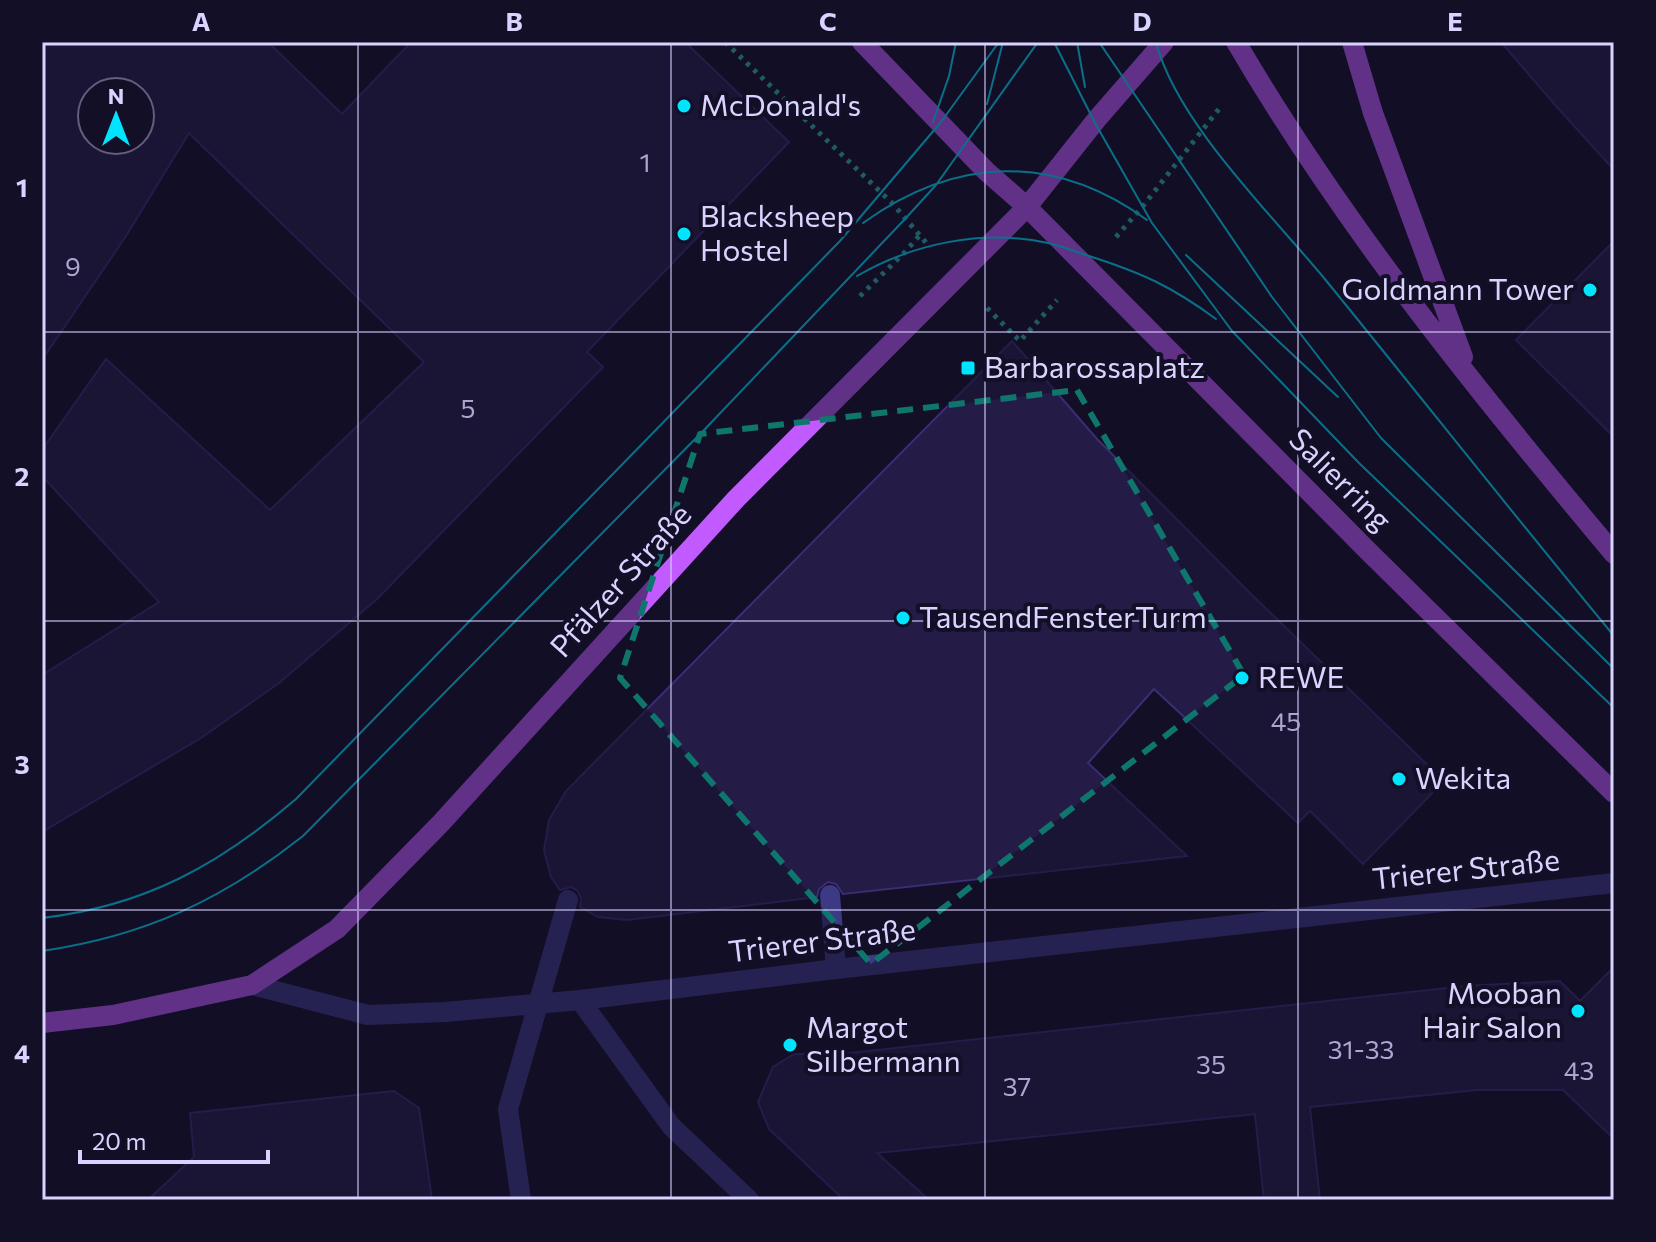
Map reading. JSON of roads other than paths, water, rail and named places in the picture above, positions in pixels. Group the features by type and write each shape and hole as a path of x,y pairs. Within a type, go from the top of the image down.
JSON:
{"main road":[{"path":"862,42 986,171 1027,207 1164,42"},
{"path":"1236,42 1357,227 1472,380 1614,554"},
{"path":"1352,42 1373,113 1472,380"},
{"name":"Salierring","path":"1027,207 1370,553 1614,793"},
{"name":"Pfälzer Straße","path":"252,985 337,929 441,823 736,499 1027,207"},
{"name":"Trierer Straße","path":"42,1023 113,1015 252,985"}],"street":[{"name":"Trierer Straße","path":"252,985 368,1015 537,1004 1614,883"},
{"path":"830,895 836,969"},
{"path":"521,1200 508,1109 568,900"},
{"path":"580,1000 671,1126 749,1200"}],"tram line":[{"path":"933,122 949,76 956,42"},
{"path":"42,918 114,904 179,879 238,844 296,799 840,241 941,122 999,42"},
{"path":"987,104 1003,42"},
{"path":"42,951 115,936 181,912 243,879 303,836 706,428 905,219 936,185 1038,42"},
{"path":"1054,42 1095,123 1152,223 1232,331 1359,463 1614,708"},
{"path":"1077,42 1085,87"},
{"path":"1099,42 1272,297 1381,438 1614,669"},
{"path":"1156,42 1167,72 1204,135 1614,636"},
{"path":"863,223 898,201 934,185 969,175 1005,171 1041,174 1076,183 1112,198 1147,220"},
{"path":"857,276 925,247 974,239 1023,239 1058,246 1141,275 1170,289 1216,319"},
{"path":"1186,255 1338,397"}],"place":[{"name":"McDonald's","path":"684,106"},
{"name":"Blacksheep Hostel","path":"684,234"},
{"name":"Goldmann Tower","path":"1590,290"},
{"name":"Barbarossaplatz","path":"968,368"},
{"name":"TausendFensterTurm","path":"903,618"},
{"name":"REWE","path":"1242,678"},
{"name":"Wekita","path":"1399,779"},
{"name":"Mooban Hair Salon","path":"1578,1011"},
{"name":"Margot Silbermann","path":"790,1045"}]}
